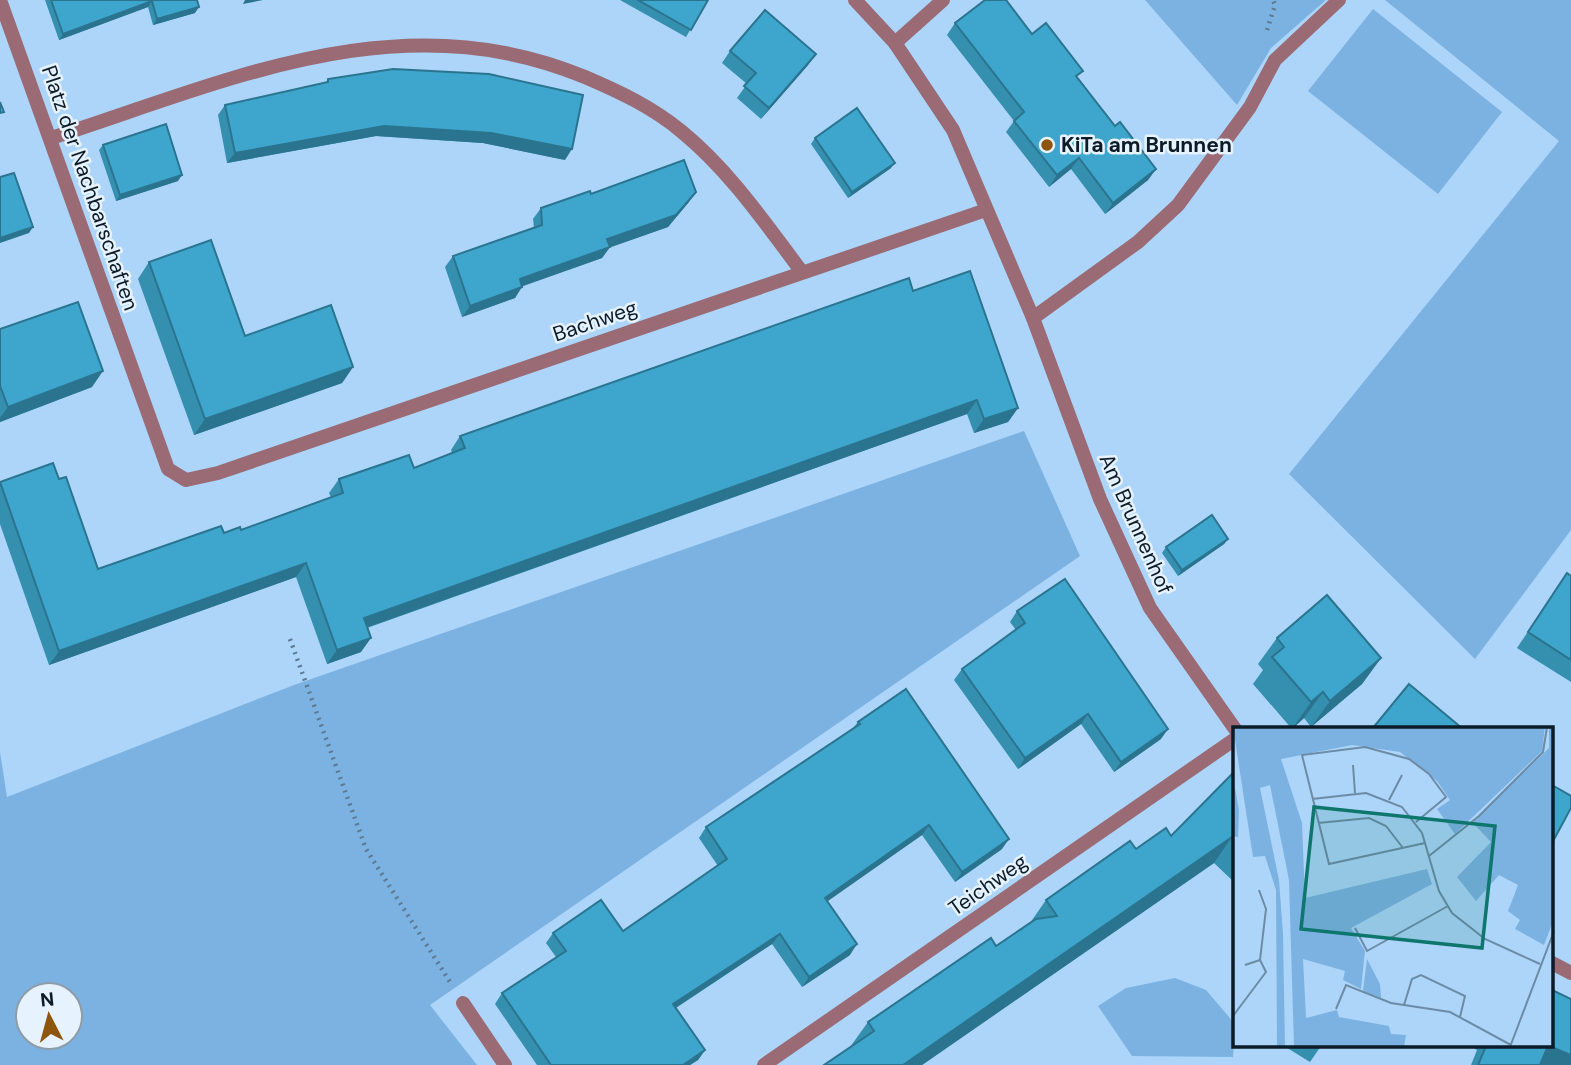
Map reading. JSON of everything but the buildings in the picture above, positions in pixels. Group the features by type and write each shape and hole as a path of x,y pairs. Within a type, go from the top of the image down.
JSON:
{"street":[{"name":"Platz der Nachbarschaften","path":"0,0 168,469 186,480 218,473"},
{"name":"Am Brunnenhof","path":"855,0 895,43 953,130 1033,317 1100,499 1150,608 1234,727"},
{"path":"895,43 943,0"},
{"path":"1033,317 1138,242 1178,205 1250,107 1275,60 1339,0"},
{"path":"51,138 194,87 327,53 409,44 484,48 547,61 635,98 682,132 734,183 802,272"},
{"name":"Bachweg","path":"218,473 986,210"},
{"name":"Teichweg","path":"764,1065 1233,740"},
{"path":"1554,964 1571,973"},
{"path":"463,1003 505,1065"}],"path":[{"path":"289,639 366,849 463,1003"}],"shaded area":[{"path":"1145,0 1326,0 1271,48 1237,105"},
{"path":"1385,0 1571,0 1571,530 1475,659 1289,474 1559,141"},
{"path":"1373,9 1502,112 1438,194 1308,91"},
{"path":"1024,431 1080,556 430,1005 477,1065 0,1065 0,752 7,797 294,685"},
{"path":"1175,978 1206,990 1233,1022 1233,1057 1132,1056 1098,1006 1126,988"}],"place":[{"name":"KiTa am Brunnen","path":"1047,145"}]}
